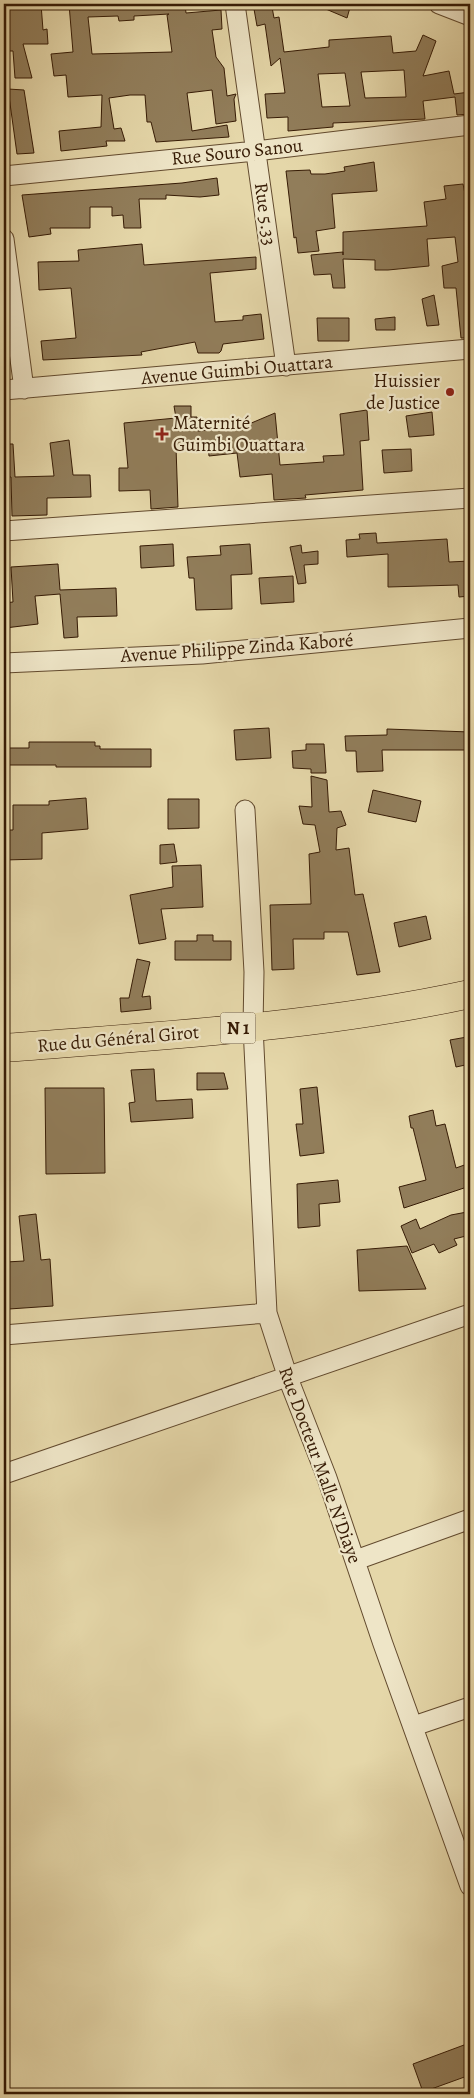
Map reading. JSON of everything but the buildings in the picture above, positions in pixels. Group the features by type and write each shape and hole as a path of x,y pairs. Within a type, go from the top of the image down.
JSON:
{"highway":[{"name":"Rue du Général Girot","path":"4,1048 253,1027 421,1005 470,994"}],"street":[{"name":"Rue 5.33","path":"235,4 286,366"},
{"path":"439,4 470,16"},
{"name":"Rue Souro Sanou","path":"4,176 256,151 470,125"},
{"path":"4,238 24,388"},
{"name":"Avenue Guimbi Ouattara","path":"4,390 470,349"},
{"path":"4,532 470,498"},
{"name":"Avenue Philippe Zinda Kaboré","path":"4,663 202,654 470,628"},
{"name":"Rue Docteur Malle N'Diaye","path":"245,810 254,972 253,1027 267,1313 288,1378 327,1478 383,1644 470,1886"},
{"path":"4,1335 267,1313"},
{"path":"4,1474 470,1314"},
{"path":"356,1560 470,1519"},
{"path":"414,1726 470,1707"}],"place":[{"name":"Huissier de Justice","path":"450,392"},
{"name":"Maternité Guimbi Ouattara","path":"162,434"}]}
